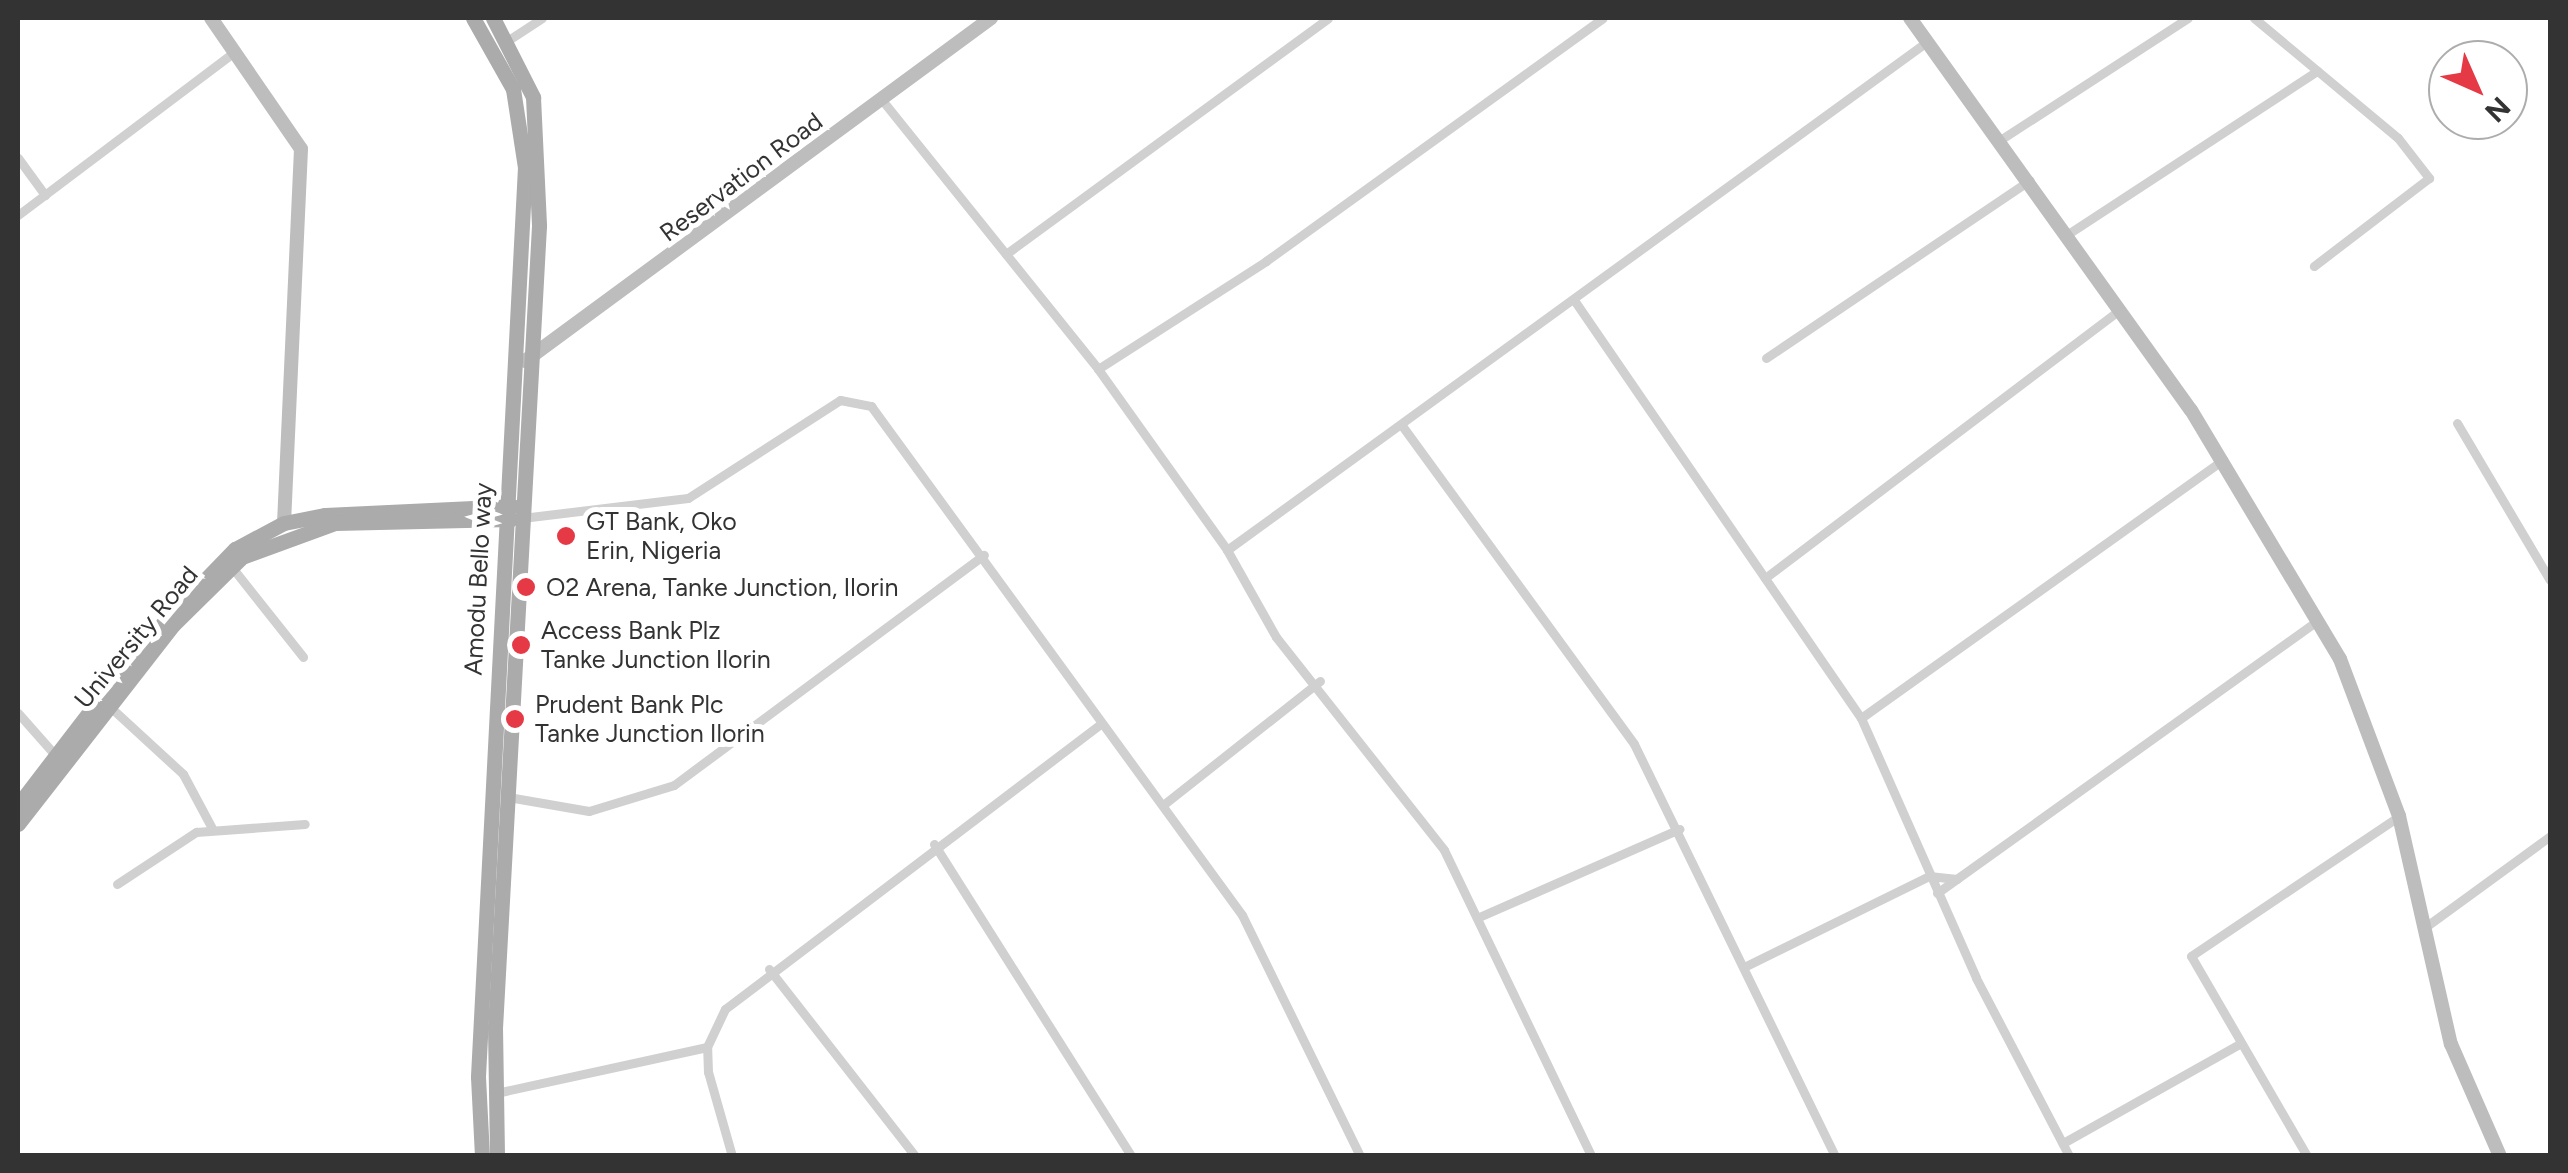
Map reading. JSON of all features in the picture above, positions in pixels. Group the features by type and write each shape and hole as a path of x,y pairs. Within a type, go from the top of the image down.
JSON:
{"main road":[{"name":"Amodu Bello way","path":"473,18 504,66 522,125 522,362 508,797 493,1093 497,1156"},
{"name":"Amodu Bello way","path":"493,18 507,41 538,131 522,362"},
{"name":"Amodu Bello way","path":"482,1156 478,1077 518,513"},
{"name":"University Road","path":"18,824 56,762 204,574 284,523 518,513"},
{"name":"University Road","path":"18,805 231,566 274,540 335,523 518,513"}],"street":[{"path":"210,18 301,149 284,523"},
{"path":"507,41 542,18"},
{"name":"Reservation Road","path":"522,362 990,18"},
{"path":"1006,254 1328,18"},
{"path":"1098,369 1266,262 1603,18"},
{"path":"1910,18 2030,180 2223,460 2317,621 2398,816 2451,1044 2500,1156"},
{"path":"2000,140 2188,18"},
{"path":"2254,18 2398,138 2430,178 2314,266"},
{"path":"1227,550 1403,427 1928,41"},
{"path":"18,216 236,51"},
{"path":"2068,234 2317,71"},
{"path":"882,100 1098,369 1227,550 1276,637 1320,681 1444,850 1591,1156"},
{"path":"18,158 45,195"},
{"path":"1766,358 2030,180"},
{"path":"1574,300 1861,718 1936,893 2068,1156"},
{"path":"1765,578 2121,309"},
{"path":"518,513 704,492 852,398 880,414 984,555 1100,724 1163,805 1266,955 1360,1156"},
{"path":"2457,423 2550,580"},
{"path":"1403,427 1634,744 1679,828 1835,1156"},
{"path":"1861,718 2223,460"},
{"path":"508,797 589,810 674,786 984,555"},
{"path":"231,566 304,657"},
{"path":"1936,893 2317,621"},
{"path":"1163,805 1320,681"},
{"path":"108,705 178,768 212,828"},
{"path":"18,713 56,762"},
{"path":"732,1156 707,1047 725,1009 769,969 1100,724"},
{"path":"2307,1156 2192,964 2194,949 2398,816"},
{"path":"117,884 212,828 305,824"},
{"path":"1479,916 1679,828"},
{"path":"2424,928 2550,836"},
{"path":"934,844 1131,1156"},
{"path":"1746,966 1929,876 1958,879"},
{"path":"769,969 915,1156"},
{"path":"2063,1143 2241,1044"},
{"path":"493,1093 707,1047"}],"place":[{"name":"GT Bank, Oko Erin, Nigeria","path":"566,536"},
{"name":"O2 Arena, Tanke Junction, Ilorin","path":"526,587"},
{"name":"Access Bank Plz Tanke Junction Ilorin","path":"521,645"},
{"name":"Prudent Bank Plc Tanke Junction Ilorin","path":"515,719"}]}
